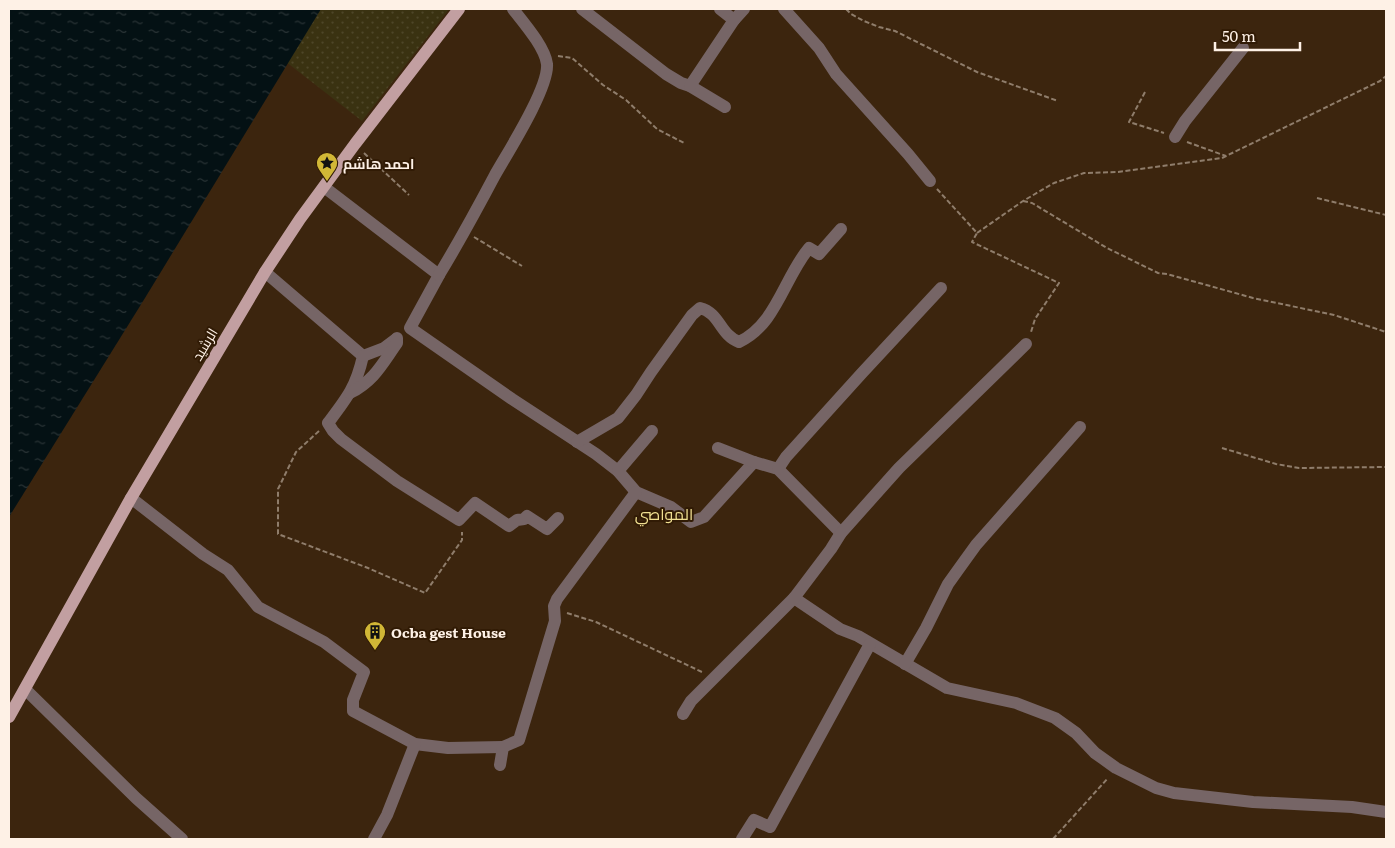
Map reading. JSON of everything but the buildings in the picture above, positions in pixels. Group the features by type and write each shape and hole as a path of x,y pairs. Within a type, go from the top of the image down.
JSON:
{"main road":[{"name":"الرشيد","path":"9,716 131,498 265,272 300,219 354,144 459,9"}],"street":[{"path":"363,356 384,348 410,328 466,231 541,89 546,76 547,64 544,53 513,9"},
{"path":"582,9 666,74 724,107"},
{"path":"720,9 734,20"},
{"path":"690,86 734,20 744,9"},
{"path":"784,9 819,48 836,74 930,181"},
{"path":"1174,137 1243,48"},
{"path":"324,187 439,275"},
{"path":"577,442 618,418 692,315 700,308 709,310 731,339 739,342 748,338 769,317 798,261 809,248 819,254 840,229"},
{"path":"265,272 363,356"},
{"path":"778,469 786,457 862,372 941,288"},
{"path":"410,328 577,442 618,472 636,492 671,507 691,522 704,517 754,462"},
{"path":"350,393 364,386 374,377 397,343 397,338"},
{"path":"683,714 691,701 794,598 831,550 841,533 899,468 1026,344"},
{"path":"363,356 350,393 328,422 341,439 398,481 459,520 475,503 508,526 527,516 547,529 558,518"},
{"path":"905,664 948,584 976,545 1080,427"},
{"path":"618,472 652,431"},
{"path":"718,448 778,469 841,533"},
{"path":"131,498 202,554 228,570 258,607 324,642 364,672 353,700 353,711 415,744 448,748 503,747 519,740 555,622 554,606 557,599 636,492"},
{"path":"794,598 824,619 947,688 1016,703 1055,718 1076,733 1095,753 1116,768 1156,788 1174,793 1253,802 1352,807 1386,812"},
{"path":"742,839 754,820 770,826 870,644"},
{"path":"25,689 136,798 182,839"},
{"path":"374,839 391,806 415,744"},
{"path":"500,765 503,747"}],"path":[{"path":"846,9 864,21 894,31 977,72 1058,101"},
{"path":"544,53 572,58 603,85 626,100 657,129 684,143"},
{"path":"1026,344 1035,319 1059,283 972,242 977,233 1023,201 1054,183 1084,173 1118,172 1222,158 1380,81 1386,76"},
{"path":"354,144 409,195"},
{"path":"930,181 977,233"},
{"path":"1317,198 1386,215"},
{"path":"1023,201 1032,203 1107,248 1158,273 1253,298 1334,315 1386,332"},
{"path":"466,231 522,266"},
{"path":"328,422 296,452 278,489 278,534 368,568 425,593 462,540 462,529 459,520"},
{"path":"1222,448 1276,464 1299,468 1386,467"},
{"path":"555,610 596,622 715,679"},
{"path":"1053,839 1116,768"}],"sand":[{"path":"263,9 449,9 362,121 249,33"}],"water":[{"path":"9,9 321,9 9,517"}],"place":[{"name":"احمد هاشم","path":"327,182"},
{"name":"Ocba gest House","path":"375,651"}],"district":[{"name":"المواصي","path":"664,513"}]}
